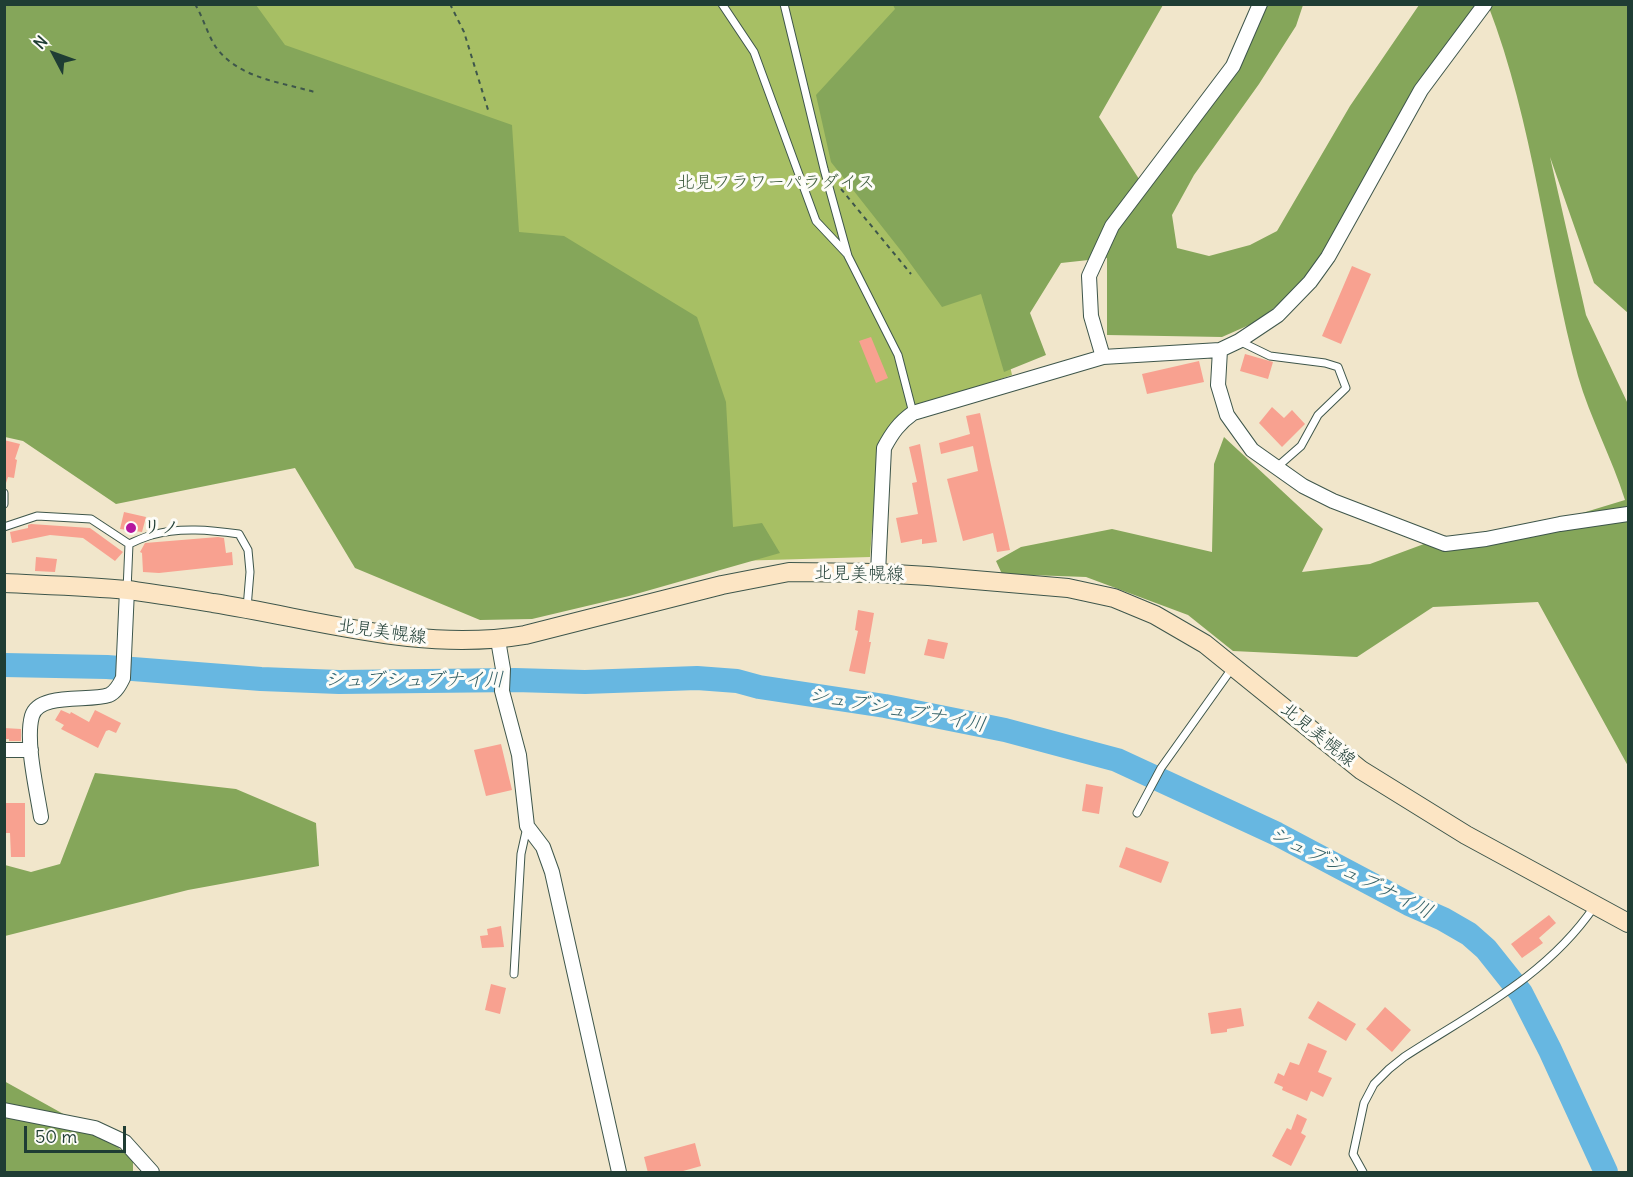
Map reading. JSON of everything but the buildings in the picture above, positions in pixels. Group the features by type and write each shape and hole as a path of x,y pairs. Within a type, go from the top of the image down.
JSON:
{"main road":[{"name":"北見美幌線","path":"4,583 127,590 429,640 498,640 621,612 722,585 789,572 878,573 1068,588 1114,598 1155,615 1205,644 1361,770 1466,835 1629,922"}],"street":[{"path":"1103,357 1091,316 1089,276 1112,226 1233,66 1260,4"},
{"path":"878,573 884,448 897,426 913,413 1103,357 1220,350 1239,341 1278,315 1310,282 1328,256 1421,90 1485,4"},
{"path":"1220,350 1218,385 1227,415 1252,450 1303,486 1333,501 1445,543 1486,539 1560,524 1629,514"},
{"path":"41,817 31,750 32,716 37,708 47,702 108,695 118,688 123,678 127,590"},
{"path":"498,640 503,669 502,691 519,755 527,826 543,848 552,872 619,1173"},
{"path":"4,750 31,750"},
{"path":"4,1110 96,1128 125,1142 152,1173"}],"lane":[{"path":"722,4 754,52 816,221 849,256"},
{"path":"784,4 824,169 849,256 898,355 913,413"},
{"path":"1239,341 1270,356 1324,363 1338,368 1346,388 1318,415 1301,446 1276,467"},
{"path":"4,493 4,504"},
{"path":"4,527 37,516 91,519 129,544"},
{"path":"129,544 152,534 180,531 212,530 239,534 248,550 250,572 246,609"},
{"path":"127,590 129,544"},
{"path":"1137,813 1161,768 1234,667"},
{"path":"514,974 521,854 527,826"},
{"path":"1363,1173 1353,1154 1364,1103 1374,1084 1404,1057 1530,976 1561,947 1595,905"}],"path":[{"path":"195,4 218,49 239,68 252,75 315,92"},
{"path":"450,4 464,32 489,113"},
{"path":"824,169 910,274"}],"green space":[{"path":"5,4 256,5 285,45 512,125 519,232 564,236 697,317 726,402 733,527 762,523 780,553 629,596 532,619 480,620 355,568 295,468 116,504 23,441 5,437"},
{"name":"北見フラワーパラダイス","path":"136,5 911,5 993,289 1012,375 901,414 881,443 876,476 870,557 735,561"},
{"path":"893,5 1163,5 1099,117 1139,179 1227,86 1264,5 1303,5 1296,26 1259,84 1194,175 1172,215 1177,248 1209,256 1250,245 1277,231 1350,106 1419,5 1479,5 1418,82 1321,257 1288,297 1256,322 1222,337 1107,335 1107,258 1061,263 1030,313 1046,355 1004,372 981,294 942,307 831,162 816,95 895,9"},
{"path":"1488,5 1628,5 1628,313 1594,283 1550,157 1586,315 1628,404 1628,766 1538,602 1433,607 1357,657 1233,651 1188,615 1086,577 1002,574 996,561 1021,547 1112,529 1212,552 1214,464 1224,437 1323,529 1302,572 1370,564 1424,544 1500,538 1625,500 1578,376 1517,96"},
{"path":"95,773 236,789 316,823 319,866 188,890 5,936 5,865 31,872 60,864"},
{"path":"4,1081 103,1136 133,1159 133,1172 5,1172"}],"waterway":[{"name":"シュブシュブナイ川","path":"4,665 107,667 261,679 339,682 515,680 585,682 697,678 737,681 759,687 885,706 1005,730 1117,760 1277,834 1469,934 1486,949 1521,993 1606,1172"}],"place":[{"name":"リノ","path":"131,528"}]}
